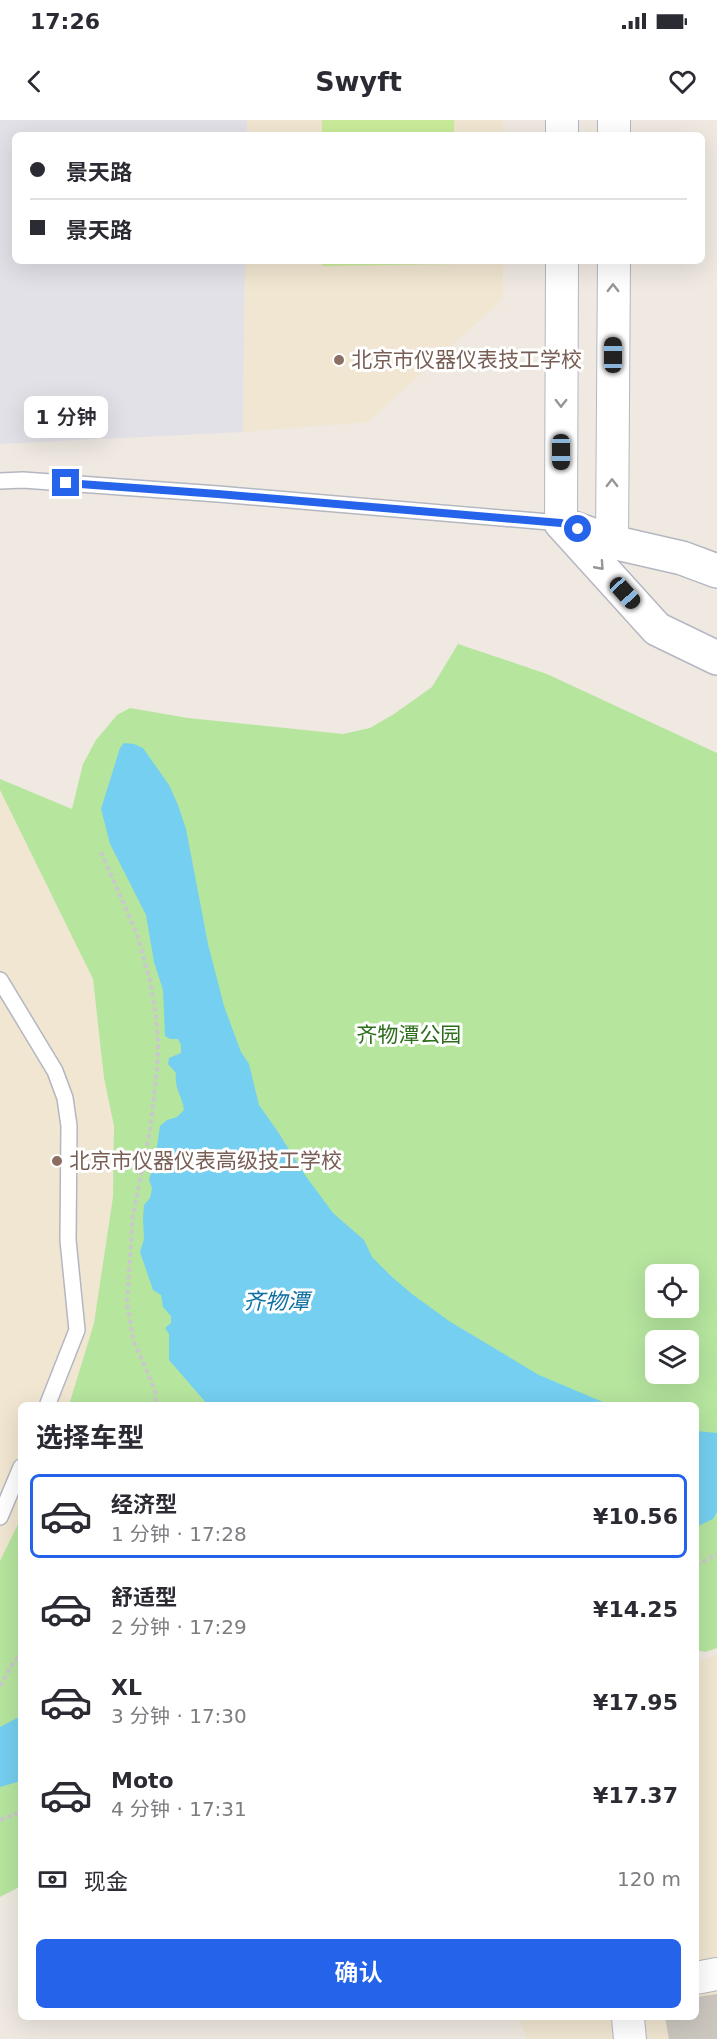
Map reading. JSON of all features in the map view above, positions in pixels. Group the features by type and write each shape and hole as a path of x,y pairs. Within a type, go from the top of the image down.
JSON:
{"street":[{"path":"562,264 561,523 657,628 717,658"},
{"path":"612,542 614,264"},
{"path":"561,523 612,542 682,558 717,571"},
{"path":"699,1977 717,1974"},
{"path":"628,2020 630,2039"}],"lane":[{"path":"0,481 23,480 218,494 561,523"},
{"path":"0,980 55,1071 65,1098 69,1126 68,1240 77,1330 49,1402"},
{"path":"0,1517 18,1474"}],"path":[{"path":"101,852 137,934 150,981 157,1024 156,1078 150,1131 133,1215 127,1301 133,1340 150,1378 156,1395 155,1402"},
{"path":"699,1564 717,1554"},
{"path":"0,1686 18,1658"},
{"path":"0,1820 18,1813"}],"shaded area":[{"path":"0,120 247,120 247,132 12,132 12,264 245,264 243,432 0,444"},
{"path":"247,120 503,120 503,132 247,132"},
{"name":"北京市仪器仪表技工学校","path":"245,264 503,264 503,299 368,422 243,432"},
{"name":"北京市仪器仪表高级技工学校","path":"0,790 93,979 104,1078 114,1126 113,1197 94,1323 70,1402 18,1402 18,1524 0,1561"},
{"path":"717,1655 717,2039 527,2039 519,2020 699,2020 699,1660"}],"green space":[{"path":"322,120 454,120 454,132 322,132"},
{"path":"322,264 454,264 322,266"},
{"name":"齐物潭公园","path":"458,644 547,674 717,753 717,1648 705,1652 699,1651 699,1402 70,1402 94,1323 113,1197 114,1126 104,1078 93,979 0,790 0,779 72,809 83,764 96,740 117,715 130,708 188,718 343,734 370,728 432,687"},
{"path":"18,1524 18,1888 0,1897 0,1561"}],"water":[{"name":"齐物潭","path":"124,743 143,748 169,785 186,829 208,944 224,1006 241,1052 249,1064 259,1105 333,1213 364,1240 372,1257 392,1277 449,1321 539,1375 603,1402 205,1402 169,1360 169,1334 165,1328 171,1323 171,1316 163,1307 161,1295 153,1290 140,1252 144,1239 144,1205 150,1198 152,1188 149,1180 160,1126 167,1120 177,1117 184,1110 176,1083 176,1073 168,1064 169,1058 181,1053 181,1045 178,1039 165,1036 163,990 154,962 146,915 110,844 101,809 120,748"},
{"path":"699,1431 717,1433 717,1512 713,1519 699,1526"},
{"path":"18,1718 18,1782 0,1787 0,1727"}],"building":[{"path":"717,1994 717,2039 669,2039 665,2020 699,2020 699,1997"}],"place":[{"name":"北京市仪器仪表技工学校","path":"339,360"},
{"name":"北京市仪器仪表高级技工学校","path":"57,1161"}],"route":[{"path":"66,483 561,523 578,529"}]}
